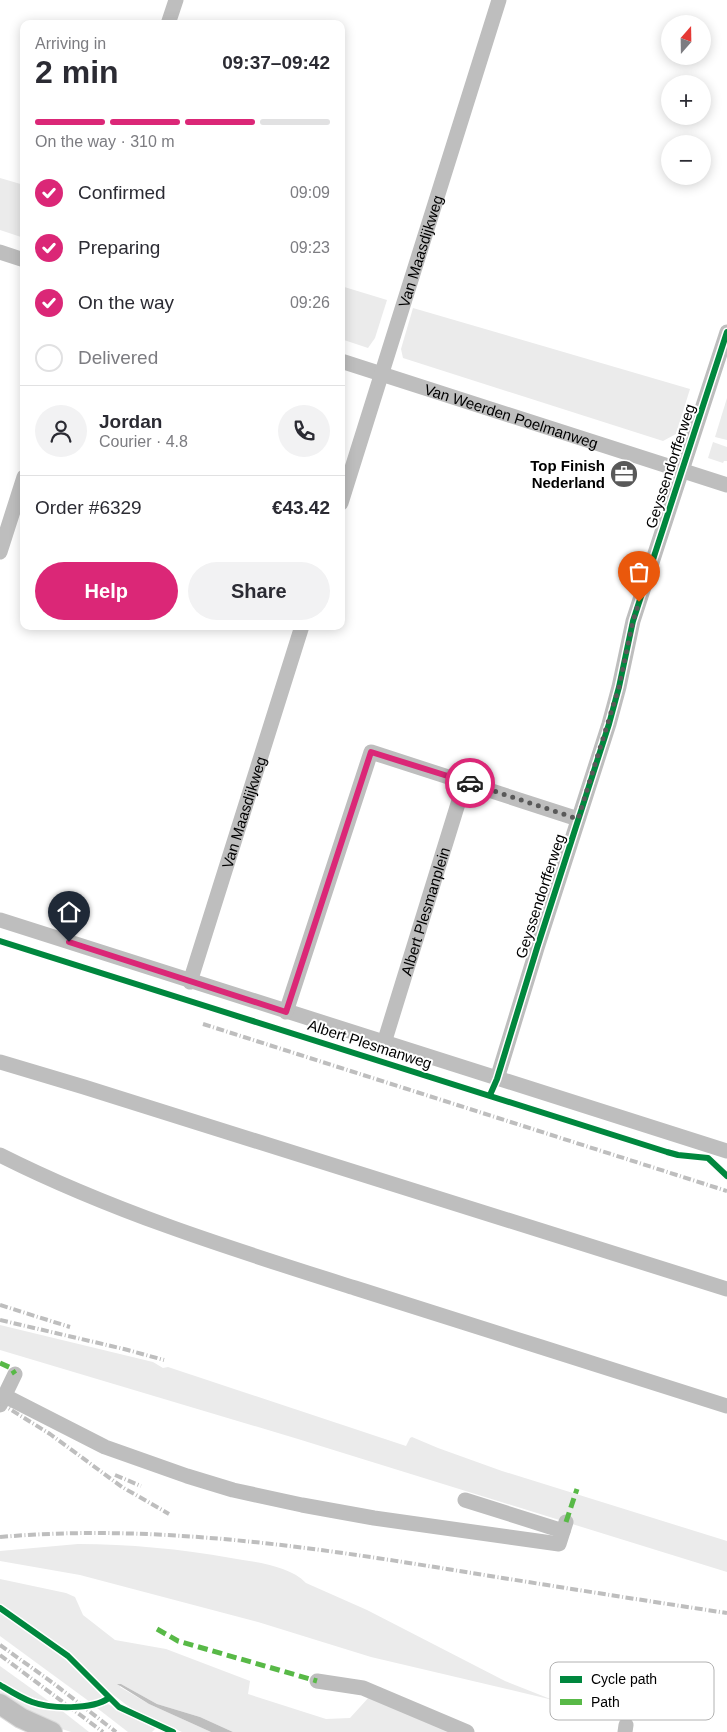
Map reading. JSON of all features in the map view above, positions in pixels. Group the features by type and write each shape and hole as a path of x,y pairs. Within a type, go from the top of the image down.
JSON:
{"main road":[{"path":"0,1704 22,1718 52,1732"},
{"path":"0,1720 19,1732"}],"street":[{"path":"169,20 176,0"},
{"name":"Van Maasdijkweg","path":"345,490 499,0"},
{"path":"0,252 20,259"},
{"name":"Geyssendorfferweg","path":"497,1079 619,687 633,621 727,332"},
{"name":"Van Weerden Poelmanweg","path":"345,363 727,485"},
{"path":"0,552 20,490"},
{"name":"Van Maasdijkweg","path":"190,982 301,630"},
{"path":"286,1012 371,752 578,819"},
{"name":"Albert Plesmanplein","path":"384,1043 465,781"},
{"name":"Albert Plesmanweg","path":"0,920 190,982 727,1151"},
{"path":"0,1062 727,1289"},
{"path":"0,1155 75,1189 190,1234 280,1265 727,1406"},
{"path":"15,1374 3,1400 105,1447 187,1476 233,1490 302,1505 374,1518 559,1544 564,1527 465,1500"},
{"path":"317,1681 363,1688 467,1732"}],"shaded area":[{"path":"0,178 20,184 20,237 0,230"},
{"path":"345,287 387,300 375,338 368,348 345,340"},
{"path":"413,308 690,389 676,434 663,441 403,358 401,349"},
{"path":"727,398 727,440 715,437"},
{"path":"713,442 727,447 727,461 723,463 708,458"},
{"path":"0,1325 153,1362 163,1368 168,1367 406,1446 412,1437 502,1471 727,1541 727,1572 298,1439 0,1350"},
{"path":"78,1544 116,1545 174,1550 271,1565 290,1572 306,1583 367,1610 505,1681 550,1699 371,1657 258,1622 80,1575 0,1561 0,1551"},
{"path":"0,1579 66,1593 75,1597 83,1615 115,1640 166,1649 250,1681 248,1694 326,1719 350,1718 370,1696 457,1732 233,1732 200,1717 157,1704 121,1684 120,1687 149,1704 211,1732 182,1732 132,1709 104,1688 71,1654 0,1604"},
{"path":"0,1612 66,1658 102,1694 101,1699 90,1702 0,1636"},
{"path":"0,1666 50,1702 26,1696 0,1681"},
{"path":"117,1684 121,1684 157,1704 200,1717 233,1732 211,1732 149,1704"},
{"path":"0,1689 31,1705 61,1710 89,1732 71,1732 53,1726 0,1697"},
{"path":"108,1704 156,1728 152,1732 128,1732 97,1708"}],"railway":[{"path":"203,1024 727,1191"},
{"path":"0,1305 70,1327"},
{"path":"0,1320 164,1360"},
{"path":"0,1403 50,1434 122,1487 169,1514"},
{"path":"115,1475 141,1486"},
{"path":"0,1537 112,1533 224,1539 391,1560 727,1613"},
{"path":"0,1645 116,1732"},
{"path":"0,1655 103,1732"}],"marked path":[{"path":"0,1363 11,1368 15,1374"},
{"path":"566,1522 577,1489"},
{"path":"157,1629 178,1641 317,1681"}],"cycle path":[{"path":"490,1095 497,1079 609,724 633,621 727,332"},
{"path":"0,941 667,1152 708,1158 727,1176"},
{"path":"0,1608 68,1656 119,1707 173,1732"},
{"path":"0,1685 28,1700 50,1706 92,1705 109,1698"}],"way so far":[{"path":"470,783 578,819 619,687 639,602"}],"place":[{"name":"Top Finish Nederland","path":"624,474"}],"route":[{"path":"69,942 286,1012 371,752 470,783"}]}
